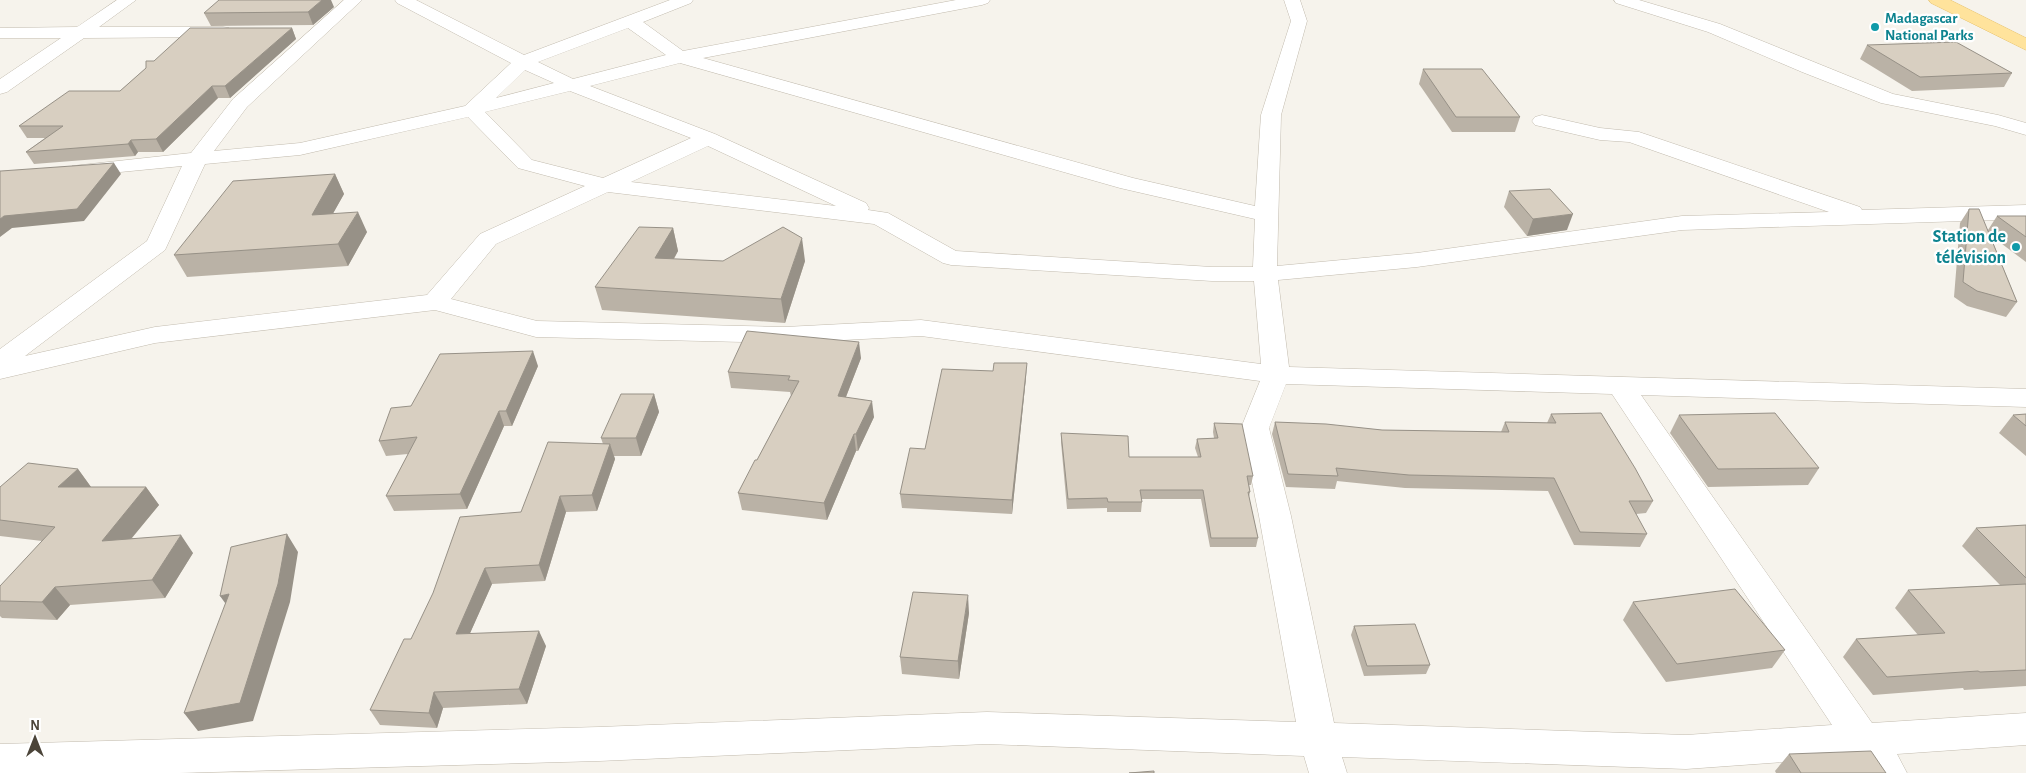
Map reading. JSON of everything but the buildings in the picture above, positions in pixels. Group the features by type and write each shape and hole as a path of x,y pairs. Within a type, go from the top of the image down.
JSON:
{"main road":[{"path":"1937,0 2026,45"}],"street":[{"path":"0,88 128,0"},
{"path":"0,362 157,245 196,160 240,103 354,0"},
{"path":"403,0 523,62 572,84 708,138 880,218 951,258 1212,274 1265,274 1417,260 1682,222 2026,212"},
{"path":"472,110 523,62 685,0"},
{"path":"58,171 196,160 300,149 472,110 680,57 982,0"},
{"path":"1292,0 1299,21 1271,114 1266,215 1265,274 1276,375 1255,428 1275,516 1323,756"},
{"path":"1622,0 1714,28 1808,68 1888,99 1998,121 2026,129"},
{"path":"630,21 680,57 1128,183 1266,215"},
{"path":"0,33 243,32"},
{"path":"291,32 320,32"},
{"path":"472,110 525,164 605,186 880,218"},
{"path":"1542,121 1600,134 1632,136 1870,218"},
{"path":"435,302 488,239 708,138"},
{"path":"0,370 155,335 435,302 536,329 785,335 921,328 1276,375 2026,398"},
{"path":"1620,386 1863,740 1888,773"},
{"path":"0,762 589,744 987,728 1323,756 1686,752 2026,729"}],"place":[{"name":"Madagascar National Parks","path":"1875,27"},
{"name":"Station de télévision","path":"2016,247"}]}
